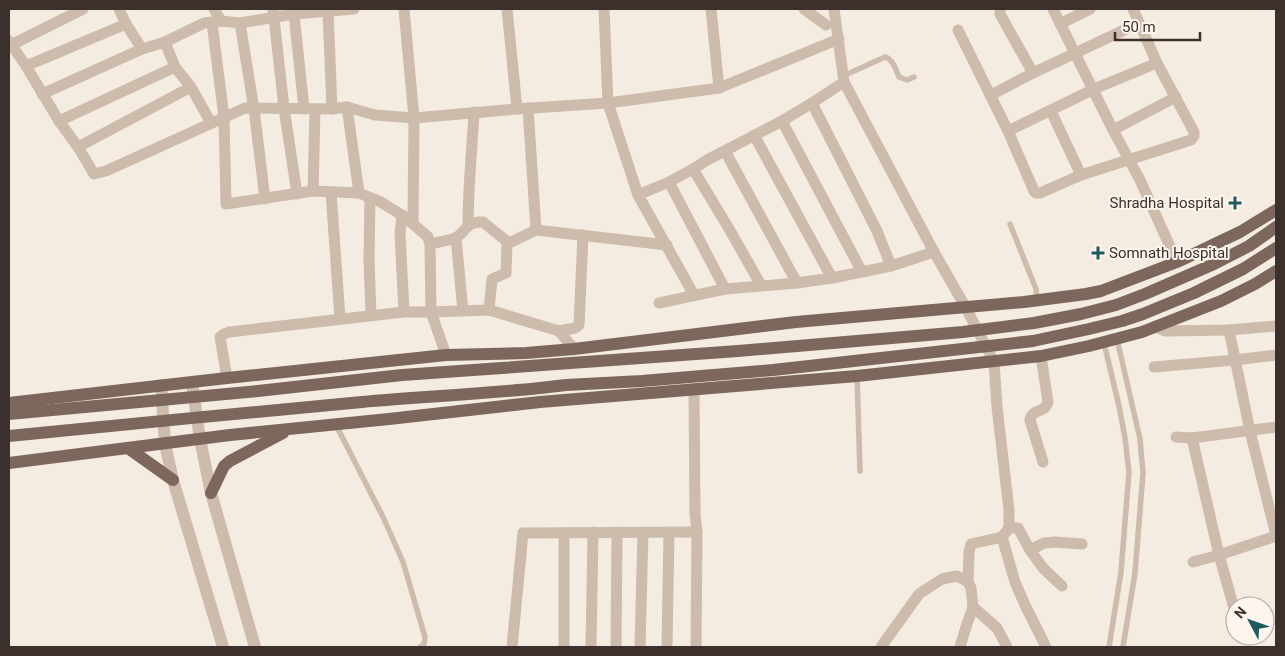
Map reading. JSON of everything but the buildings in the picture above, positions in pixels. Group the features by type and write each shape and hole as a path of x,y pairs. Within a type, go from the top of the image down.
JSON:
{"main road":[{"path":"9,403 446,355 574,349 796,322 966,308 1086,294 1101,291 1176,262 1240,232 1276,210"},
{"path":"9,414 258,391 402,375 675,357 978,330 1034,323 1116,305 1145,294 1214,264 1249,246 1276,227"},
{"path":"9,436 364,402 745,372 1032,341 1097,327 1143,314 1194,293 1244,269 1276,248"},
{"path":"9,463 200,439 540,402 857,376 1041,356 1117,339 1156,327 1220,301 1255,284 1276,271"},
{"path":"516,353 539,366"},
{"path":"745,372 746,386"},
{"path":"210,493 224,466 230,461 289,429"},
{"path":"128,448 173,480"}],"street":[{"path":"83,9 10,43 94,174 106,171 245,108 310,109 347,107 375,116 414,118 523,108 608,103 719,88 839,39"},
{"path":"119,9 142,50"},
{"path":"214,9 217,22 224,117 226,204 313,191 359,193 402,215 428,238 430,244 430,312 446,355"},
{"path":"42,94 142,50 165,42 204,23 240,23 274,13 294,14 354,9"},
{"path":"404,9 414,118 413,224"},
{"path":"507,9 523,108 536,230"},
{"path":"604,9 608,103 638,195 694,295"},
{"path":"711,9 719,88"},
{"path":"804,9 826,24"},
{"path":"834,9 844,79 994,362 997,407 1009,510 1006,533 1015,582 1046,647"},
{"path":"1000,9 1000,14 1033,73"},
{"path":"1054,9 1113,130 1140,180 1176,262"},
{"path":"1060,24 1090,9"},
{"path":"958,30 1008,131 1034,190 1036,193 1040,193 1081,175 1191,140 1194,136 1194,132 1157,63 1133,9"},
{"path":"328,11 332,108"},
{"path":"274,13 284,108 297,194"},
{"path":"294,14 310,109 313,191"},
{"path":"240,23 254,109 265,199"},
{"path":"991,96 1033,73 1139,23"},
{"path":"26,66 126,24"},
{"path":"165,42 175,67 191,86 211,123"},
{"path":"1008,131 1094,89 1157,63"},
{"path":"59,121 175,67"},
{"path":"638,195 693,170 725,150 782,121 812,104 844,79"},
{"path":"78,147 191,86"},
{"path":"1113,130 1176,97"},
{"path":"812,104 877,231 891,266"},
{"path":"347,107 359,193"},
{"path":"1051,111 1081,175"},
{"path":"468,226 468,186 471,170 474,112"},
{"path":"782,121 862,272"},
{"path":"754,135 832,278"},
{"path":"725,150 797,283"},
{"path":"693,170 761,285"},
{"path":"669,182 725,289"},
{"path":"331,192 340,318"},
{"path":"370,198 369,260 371,315"},
{"path":"402,215 400,233 404,312"},
{"path":"430,244 456,238 468,226 478,222 483,222 509,243"},
{"path":"489,310 492,279 506,273 507,244 536,230 667,245"},
{"path":"227,378 220,336 238,331 404,312 489,310 559,331 575,328 579,325 583,235"},
{"path":"456,238 463,311"},
{"path":"659,303 725,289 832,278 891,266 934,252"},
{"path":"1156,327 1165,331 1229,330 1276,326"},
{"path":"1193,562 1276,535 1250,431 1229,330"},
{"path":"559,331 574,349"},
{"path":"1154,367 1276,355"},
{"path":"1041,356 1048,402 1045,408 1030,416 1030,420 1043,462"},
{"path":"192,383 210,493 255,647"},
{"path":"161,385 166,444 173,480 223,647"},
{"path":"694,390 695,514 697,532 696,647"},
{"path":"1176,437 1192,438 1276,427"},
{"path":"1192,438 1219,555 1231,596"},
{"path":"960,647 973,607 971,588 968,582 968,552 971,544 1018,528 1043,568 1062,586"},
{"path":"564,532 564,647"},
{"path":"591,647 593,532"},
{"path":"616,647 617,532"},
{"path":"640,647 643,532"},
{"path":"667,647 669,532"},
{"path":"512,647 523,533 697,532"},
{"path":"1030,550 1050,542 1082,544"},
{"path":"882,647 919,594 942,578 957,576 968,582"},
{"path":"973,607 997,628 1007,647"}],"lane":[{"path":"844,79 885,57 891,60 899,77 906,80 914,76"},
{"path":"1010,224 1036,289 1037,301"},
{"path":"1117,339 1140,439 1143,473 1135,573 1123,647"},
{"path":"1104,342 1121,414 1129,472 1121,572 1109,647"},
{"path":"857,376 860,470"},
{"path":"336,424 384,518 403,562 425,637 425,642 420,647"}],"place":[{"name":"Shradha Hospital","path":"1235,203"},
{"name":"Somnath Hospital","path":"1098,253"}]}
